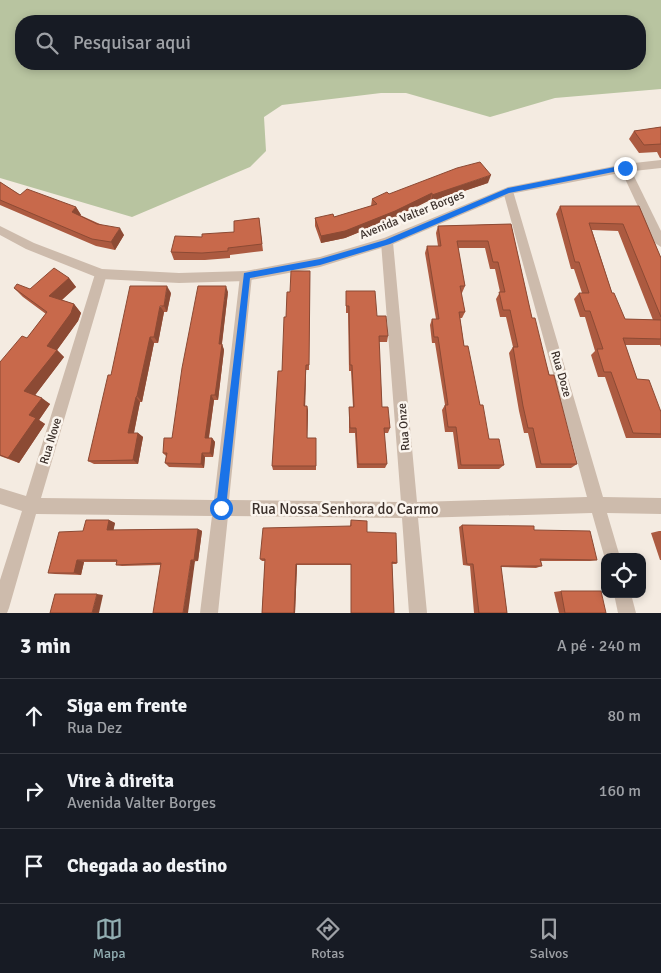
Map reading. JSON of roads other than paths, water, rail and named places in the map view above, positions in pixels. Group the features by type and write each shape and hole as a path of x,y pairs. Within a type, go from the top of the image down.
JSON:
{"street":[{"name":"Avenida Valter Borges","path":"0,230 30,246 101,274 179,278 246,276 320,262 387,242 508,191 625,168 661,164"},
{"path":"625,168 661,243"},
{"name":"Rua Doze","path":"508,191 599,505 611,553"},
{"name":"Rua Onze","path":"387,242 411,510 418,613"},
{"name":"Rua Nove","path":"0,608 101,274"},
{"path":"209,613 246,276"},
{"name":"Rua Nossa Senhora do Carmo","path":"0,496 32,506 411,510 599,505 661,506"},
{"path":"623,598 627,613"}]}
